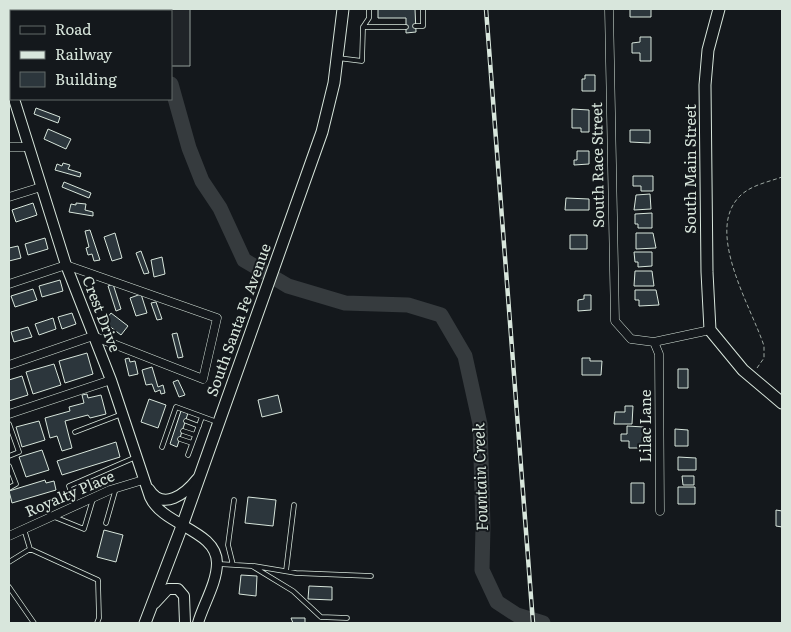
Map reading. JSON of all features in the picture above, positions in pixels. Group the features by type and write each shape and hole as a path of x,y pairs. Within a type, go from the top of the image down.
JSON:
{"main road":[{"name":"South Santa Fe Avenue","path":"147,618 182,526 217,422 322,132 331,100 343,9"},
{"name":"South Main Street","path":"710,330 707,272 705,85 708,50 719,9"},
{"path":"710,330 750,376 782,403"}],"street":[{"name":"South Race Street","path":"609,9 615,321 631,339 654,342"},
{"name":"Crest Drive","path":"12,100 66,265 111,380 143,480 156,508 182,526"},
{"path":"9,147 29,147"},
{"path":"9,198 41,187"},
{"path":"9,284 66,265 217,318 203,380 93,336 9,365"},
{"path":"654,342 710,330"},
{"name":"Lilac Lane","path":"654,342 660,354 660,511"},
{"path":"9,414 111,380"},
{"path":"143,480 151,493 170,500 183,494 199,476"},
{"name":"Royalty Place","path":"9,534 93,497 143,480"},
{"path":"182,526 207,542 213,550 217,564 198,623"},
{"path":"147,618 162,593 168,589 178,589 184,596 185,623"}],"lane":[{"path":"338,58 362,61 364,27 369,18 369,9"},
{"path":"416,26 423,26 422,9"},
{"path":"364,27 406,27"},
{"path":"162,447 176,408 217,422"},
{"path":"75,432 122,414"},
{"path":"188,455 202,416"},
{"path":"173,417 178,419"},
{"path":"186,421 199,426"},
{"path":"9,424 19,452 9,456"},
{"path":"169,426 175,428"},
{"path":"183,430 195,435"},
{"path":"167,434 173,436"},
{"path":"180,439 192,444"},
{"path":"75,505 69,486 136,457"},
{"path":"9,466 16,484 9,488"},
{"path":"106,523 116,488"},
{"path":"51,516 84,529 93,497"},
{"path":"233,565 228,545 234,500"},
{"path":"286,571 294,505"},
{"path":"24,528 30,549 98,580 99,618 96,623"},
{"path":"9,562 30,549"},
{"path":"217,564 252,566 286,571 370,576"},
{"path":"252,566 293,591 321,617 347,618"},
{"path":"9,587 34,623"}],"path":[{"path":"750,376 764,358 764,346 734,274 728,250 729,216 732,206 741,195 756,186 782,176"}],"shaded area":[{"path":"9,9 190,9 190,66 172,66 172,10 10,10 9,67"}],"building":[{"path":"378,9 415,9 416,32 406,33 406,18 378,18"},
{"path":"630,9 651,9 651,17 630,17"},
{"path":"640,37 651,37 651,61 640,61 640,53 632,53 632,43 640,42"},
{"path":"585,75 595,75 595,91 582,91 582,79 585,79"},
{"path":"36,108 60,117 58,123 34,114"},
{"path":"572,109 589,110 589,132 581,132 581,128 572,128"},
{"path":"48,129 71,139 66,149 44,139"},
{"path":"630,130 650,130 650,143 630,142"},
{"path":"577,151 589,151 589,164 574,165 574,160 577,160"},
{"path":"63,163 70,165 68,169 81,173 80,177 55,170 57,164 62,166"},
{"path":"633,176 653,176 653,191 641,191 641,186 633,186"},
{"path":"64,182 91,193 89,198 62,187"},
{"path":"650,194 651,209 634,210 636,195"},
{"path":"566,198 589,199 589,210 565,210"},
{"path":"33,203 37,215 16,222 12,210"},
{"path":"76,203 86,204 85,210 93,212 93,216 69,212 71,204 76,205"},
{"path":"652,213 652,228 638,228 638,224 635,224 635,214"},
{"path":"90,230 100,260 94,261 92,254 88,255 86,248 89,247 85,231"},
{"path":"115,233 122,258 112,261 104,237"},
{"path":"636,233 653,233 656,248 636,249"},
{"path":"570,235 587,235 587,249 570,249"},
{"path":"45,238 48,249 28,255 25,244"},
{"path":"18,246 21,258 9,261 9,248"},
{"path":"141,251 149,273 144,274 136,253"},
{"path":"634,252 652,252 652,266 638,267 638,262 635,262"},
{"path":"162,257 165,274 154,277 151,260"},
{"path":"635,271 652,271 654,286 634,286"},
{"path":"60,280 63,291 42,297 39,286"},
{"path":"113,284 121,309 116,311 108,286"},
{"path":"33,289 37,300 15,307 11,296"},
{"path":"635,290 656,290 659,305 639,306 639,300 635,300"},
{"path":"141,294 147,313 136,316 130,298"},
{"path":"584,295 591,295 591,310 578,311 578,300 584,299"},
{"path":"156,302 162,319 157,320 151,303"},
{"path":"72,313 76,324 62,329 58,317"},
{"path":"111,313 128,326 121,335 104,322"},
{"path":"53,318 56,329 39,335 35,324"},
{"path":"28,327 32,337 14,342 11,332"},
{"path":"177,333 183,357 178,358 172,334"},
{"path":"87,353 93,374 65,383 59,361"},
{"path":"129,358 130,362 135,361 138,374 129,376 125,359"},
{"path":"582,358 590,358 590,361 602,361 601,375 582,375"},
{"path":"54,364 61,385 33,394 26,372"},
{"path":"152,367 158,387 163,385 165,393 161,394 160,390 155,392 152,384 146,385 142,370"},
{"path":"678,369 688,369 688,388 678,388"},
{"path":"22,376 28,395 9,401 9,380"},
{"path":"178,380 185,395 179,397 173,382"},
{"path":"87,394 88,398 101,395 106,414 90,418 88,415 65,421 72,448 62,451 57,436 50,438 45,418 70,411 69,407 84,403 82,395"},
{"path":"278,395 282,412 262,417 258,400"},
{"path":"149,399 166,405 158,428 141,422"},
{"path":"625,406 633,406 632,424 614,424 615,412 625,412"},
{"path":"181,411 188,413 177,447 170,444"},
{"path":"39,421 45,440 22,447 16,427"},
{"path":"627,426 644,427 644,448 629,448 629,441 621,441 621,434 627,434"},
{"path":"675,429 688,430 688,446 675,446"},
{"path":"116,442 120,457 62,475 57,461"},
{"path":"42,450 49,470 26,477 19,457"},
{"path":"678,457 696,458 696,470 678,470"},
{"path":"682,476 694,476 694,485 683,485"},
{"path":"45,480 46,483 54,481 56,490 12,503 9,491"},
{"path":"631,483 644,483 644,503 631,503"},
{"path":"678,487 695,487 695,504 678,504"},
{"path":"248,497 276,500 273,526 245,523"},
{"path":"776,510 782,511 782,527 776,526"},
{"path":"104,530 123,535 116,562 97,557"},
{"path":"241,575 257,576 256,596 239,594"},
{"path":"309,586 332,587 332,600 308,599"},
{"path":"291,618 305,618 305,623 293,623"}],"waterway":[{"name":"Fountain Creek","path":"172,88 189,148 202,181 220,208 244,260 288,286 345,303 408,305 441,315 465,356 480,424 483,526 482,570 497,602 517,615 543,623"}],"railway":[{"path":"486,9 533,623"}]}
